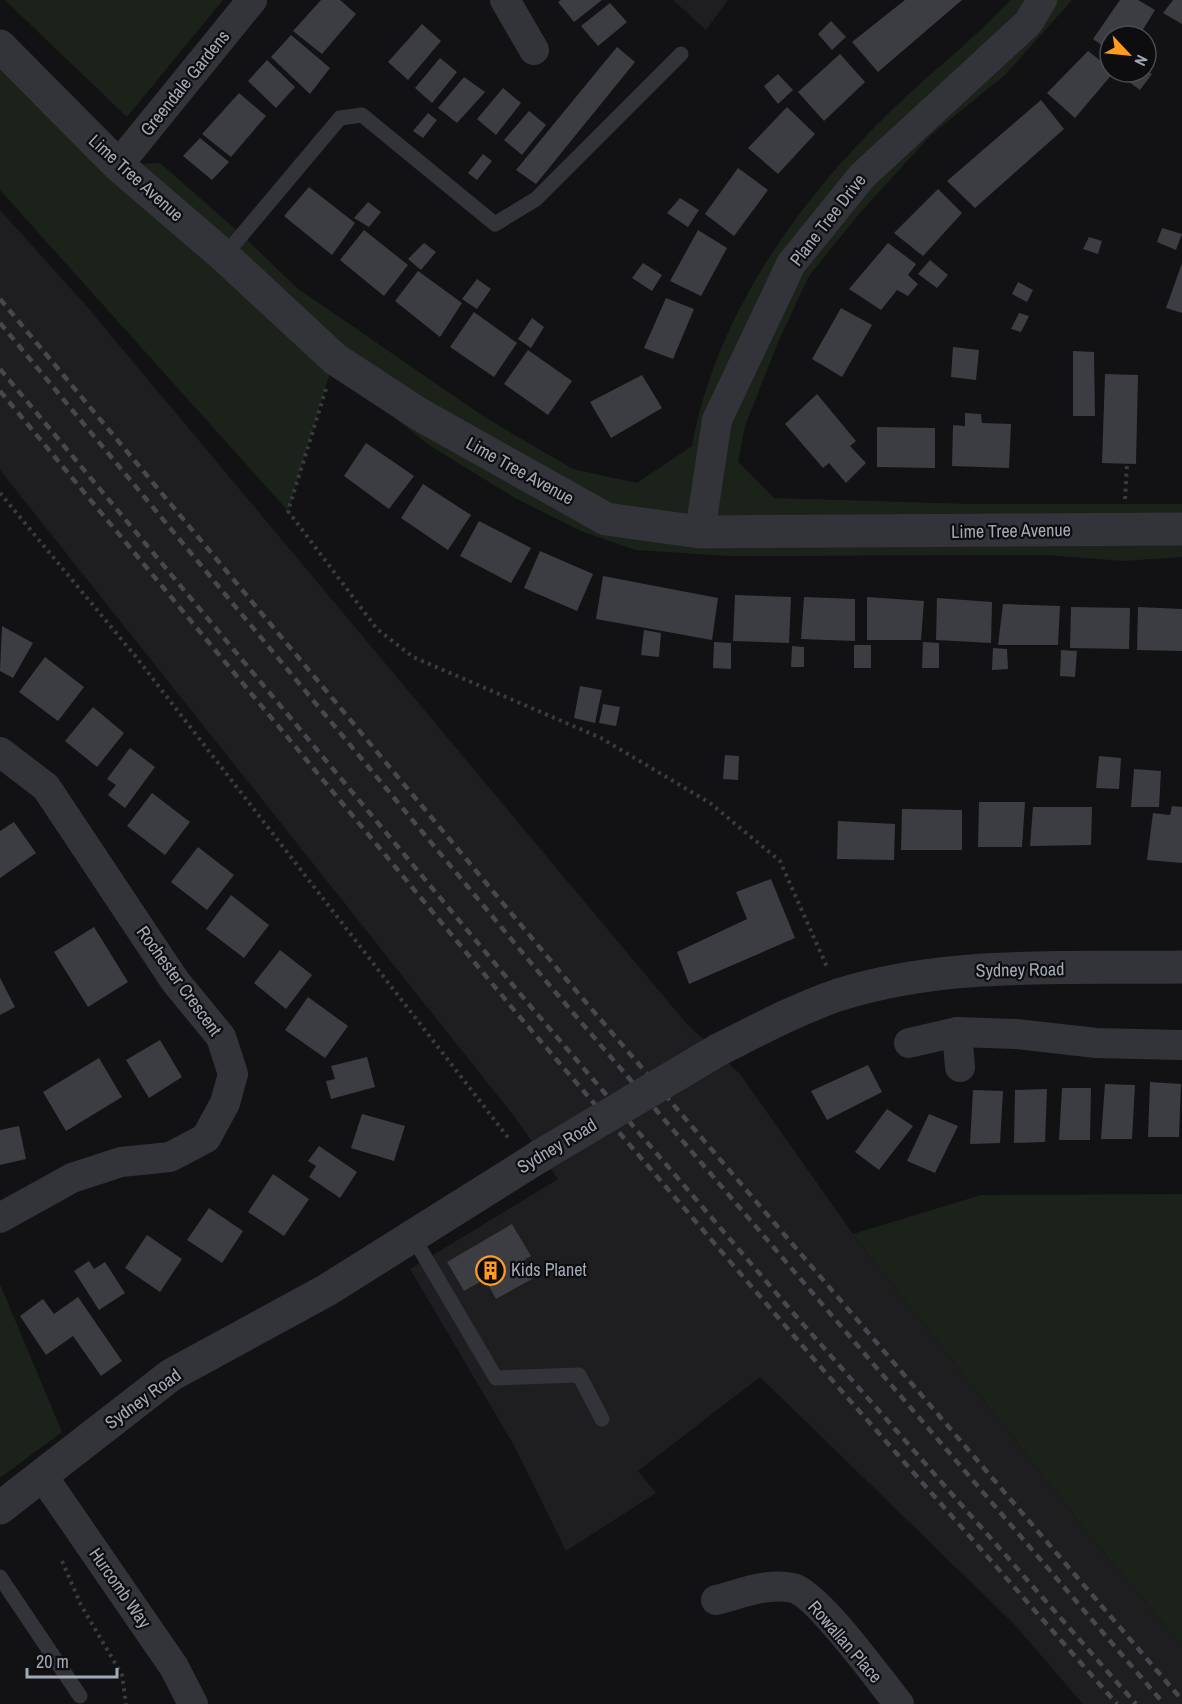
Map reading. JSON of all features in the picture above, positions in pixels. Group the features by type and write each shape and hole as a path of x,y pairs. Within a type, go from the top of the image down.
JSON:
{"street":[{"name":"Greendale Gardens","path":"118,165 252,0"},
{"path":"505,0 534,50"},
{"name":"Plane Tree Drive","path":"699,532 717,420 791,264 862,176 1028,22 1042,0"},
{"name":"Lime Tree Avenue","path":"0,46 118,165 224,256 334,359 419,414 606,519 699,532 1182,529"},
{"name":"Rochester Crescent","path":"0,752 46,788 175,981 221,1037 233,1074 225,1103 206,1138 170,1157 121,1162 72,1178 0,1218"},
{"name":"Sydney Road","path":"0,1508 171,1375 327,1290 413,1237 527,1150 789,1015 839,995 959,971 1182,967"},
{"path":"957,1032 960,1066"},
{"path":"909,1043 957,1032 1016,1034 1096,1043 1182,1045"},
{"name":"Hurcomb Way","path":"42,1475 174,1667 193,1704"},
{"name":"Rowallan Place","path":"716,1600 766,1587 795,1588 823,1610 899,1704"}],"lane":[{"path":"224,256 340,118 362,115 495,224 536,199 681,54"},
{"path":"413,1237 496,1378 579,1375 602,1419"},
{"path":"0,1577 80,1696"}],"path":[{"path":"334,359 288,511 377,629 413,657 601,738 710,802 780,861 839,995"},
{"path":"0,493 143,666 527,1150"},
{"path":"57,1551 81,1605 122,1675 126,1704"}],"shaded area":[{"path":"5,0 223,0 127,117"},
{"path":"673,0 728,0 706,30"},
{"path":"1010,0 1072,0 1005,75 931,135 859,214 809,276 779,340 745,426 738,462 774,498 972,504 1182,504 1182,557 1123,561 1046,555 728,556 635,550 581,531 515,498 429,445 386,411 334,360 288,511 0,190 0,46 118,165 160,163 242,235 297,288 486,418 573,469 637,483 692,446 704,398 720,351 741,305 766,262 795,220 859,143 908,94 982,29"},
{"path":"0,210 83,302 686,1023 740,1074 853,1234 1105,1554 1182,1645 1182,1704 1083,1704 1013,1623 760,1377 638,1471 656,1493 566,1551 516,1449 410,1269 558,1179 517,1120 0,470"},
{"path":"1182,1194 1182,1645 1105,1554 853,1234 981,1195"},
{"path":"0,1284 62,1432 0,1478"}],"building":[{"path":"321,0 340,0 356,14 322,54 293,31"},
{"path":"561,0 602,0 574,22 558,2"},
{"path":"905,0 962,0 878,72 852,42"},
{"path":"1120,0 1138,0 1155,10 1146,24 1103,24"},
{"path":"1173,0 1182,0 1182,24 1163,13"},
{"path":"610,3 627,22 598,46 581,26"},
{"path":"831,21 846,37 832,50 818,34"},
{"path":"422,24 441,41 408,80 388,62"},
{"path":"1098,32 1098,43 1093,39"},
{"path":"291,35 330,68 310,94 271,57"},
{"path":"617,47 635,62 536,184 516,170"},
{"path":"1088,51 1098,59 1098,84 1104,84 1075,118 1047,93"},
{"path":"840,54 865,82 824,121 798,92"},
{"path":"440,58 457,72 432,103 415,88"},
{"path":"267,60 295,87 276,108 248,81"},
{"path":"778,74 793,90 778,104 764,86"},
{"path":"464,77 485,92 457,123 438,108"},
{"path":"1132,84 1144,84 1140,90"},
{"path":"503,88 521,103 496,135 477,119"},
{"path":"239,93 266,116 231,157 202,134"},
{"path":"1041,100 1064,129 975,208 947,181"},
{"path":"787,107 815,134 778,174 748,148"},
{"path":"529,111 546,125 522,155 504,140"},
{"path":"428,113 437,120 423,138 413,131"},
{"path":"200,138 229,162 212,180 183,156"},
{"path":"483,154 492,161 477,180 468,173"},
{"path":"738,168 768,190 734,236 705,214"},
{"path":"309,187 355,223 332,255 284,216"},
{"path":"938,189 962,213 923,256 894,233"},
{"path":"680,198 699,210 688,227 667,213"},
{"path":"368,202 381,212 369,227 354,218"},
{"path":"1162,228 1182,234 1176,250 1157,242"},
{"path":"364,230 408,265 384,296 340,260"},
{"path":"698,230 727,248 701,296 670,281"},
{"path":"1089,237 1102,241 1098,254 1083,249"},
{"path":"424,243 436,252 421,270 408,259"},
{"path":"888,243 916,264 908,275 918,284 908,296 897,290 881,310 849,289"},
{"path":"930,260 948,275 937,288 918,274"},
{"path":"643,263 662,275 652,291 632,278"},
{"path":"1182,263 1182,313 1166,308"},
{"path":"418,271 462,303 440,337 395,301"},
{"path":"477,279 491,289 477,309 462,299"},
{"path":"1018,282 1033,290 1027,302 1012,294"},
{"path":"666,298 694,309 673,359 644,348"},
{"path":"841,308 872,325 842,377 812,359"},
{"path":"474,312 517,343 494,377 450,347"},
{"path":"1019,313 1029,316 1021,332 1011,329"},
{"path":"532,318 544,327 531,348 518,339"},
{"path":"953,347 979,350 976,380 951,377"},
{"path":"528,350 572,381 548,415 504,384"},
{"path":"1073,351 1094,352 1095,416 1073,416"},
{"path":"1105,374 1138,375 1136,464 1102,463"},
{"path":"642,375 662,408 611,438 590,402"},
{"path":"817,394 856,441 850,446 866,463 846,483 829,463 823,468 785,424"},
{"path":"965,413 981,414 982,423 1011,424 1009,468 952,466 953,425 965,426"},
{"path":"877,427 935,428 935,468 877,467"},
{"path":"366,443 414,476 389,509 344,476"},
{"path":"423,484 471,515 448,550 401,518"},
{"path":"479,521 531,548 511,583 460,556"},
{"path":"540,551 593,574 577,611 524,588"},
{"path":"603,576 718,598 712,640 596,619"},
{"path":"735,595 791,597 789,643 733,641"},
{"path":"804,597 855,599 855,641 801,639"},
{"path":"867,597 924,601 921,640 867,640"},
{"path":"937,598 992,602 991,643 936,640"},
{"path":"1003,604 1060,606 1058,645 998,645"},
{"path":"1071,607 1130,608 1129,649 1070,648"},
{"path":"1138,607 1182,609 1182,651 1137,650"},
{"path":"2,626 33,643 13,678 0,671"},
{"path":"644,630 661,633 659,657 641,655"},
{"path":"714,642 731,643 731,669 713,668"},
{"path":"923,642 939,643 939,668 922,668"},
{"path":"854,645 871,645 871,668 854,668"},
{"path":"792,646 804,647 804,667 791,667"},
{"path":"993,648 1007,649 1008,669 992,670"},
{"path":"1061,650 1077,651 1075,677 1060,676"},
{"path":"45,657 84,687 58,721 19,692"},
{"path":"580,686 602,690 595,723 574,718"},
{"path":"603,704 620,707 616,726 599,723"},
{"path":"93,707 124,733 97,767 65,741"},
{"path":"130,748 155,767 125,808 108,795 116,785 107,779"},
{"path":"725,755 739,756 738,780 723,779"},
{"path":"1099,756 1121,758 1119,789 1096,788"},
{"path":"1134,769 1161,771 1159,807 1131,807"},
{"path":"152,793 190,822 165,855 127,826"},
{"path":"979,802 1025,802 1022,847 978,847"},
{"path":"1172,806 1182,807 1182,863 1147,860 1153,813 1170,815"},
{"path":"1033,807 1092,807 1091,845 1030,846"},
{"path":"902,809 962,810 962,850 901,850"},
{"path":"838,821 895,824 894,860 837,859"},
{"path":"14,822 36,853 0,878 0,831"},
{"path":"198,847 234,875 207,910 171,882"},
{"path":"771,879 795,938 689,984 677,952 747,919 736,892"},
{"path":"231,895 269,925 244,958 206,929"},
{"path":"94,927 128,982 88,1007 54,952"},
{"path":"280,950 312,975 286,1009 254,983"},
{"path":"0,978 15,1007 0,1015"},
{"path":"308,997 348,1026 325,1058 285,1030"},
{"path":"160,1040 182,1077 149,1098 126,1060"},
{"path":"367,1057 375,1087 331,1099 326,1081 335,1079 331,1066"},
{"path":"99,1058 122,1097 66,1131 43,1092"},
{"path":"868,1065 882,1092 827,1120 811,1091"},
{"path":"1150,1082 1181,1084 1179,1137 1148,1137"},
{"path":"1105,1084 1135,1085 1132,1139 1101,1139"},
{"path":"1062,1088 1091,1088 1090,1140 1059,1140"},
{"path":"1047,1089 1045,1142 1014,1143 1015,1090"},
{"path":"973,1090 1003,1091 1000,1143 970,1144"},
{"path":"887,1109 913,1126 879,1170 855,1152"},
{"path":"362,1114 405,1126 394,1161 351,1148"},
{"path":"929,1114 958,1126 935,1173 907,1161"},
{"path":"19,1126 26,1159 0,1165 0,1130"},
{"path":"319,1146 357,1172 340,1198 309,1177 316,1166 308,1161"},
{"path":"273,1174 309,1199 284,1236 248,1212"},
{"path":"209,1208 243,1231 222,1263 187,1240"},
{"name":"Kids Planet","path":"512,1224 531,1256 524,1260 534,1278 496,1299 485,1279 464,1291 447,1262"},
{"path":"147,1235 182,1259 160,1292 125,1268"},
{"path":"89,1261 94,1269 105,1262 125,1293 99,1310 74,1271"},
{"path":"78,1297 122,1361 101,1376 73,1336 46,1355 20,1316 43,1299 54,1314"}],"railway":[{"path":"0,299 566,979 1182,1700"},
{"path":"0,323 551,987 1164,1704"},
{"path":"0,369 532,1008 795,1315 1136,1704"},
{"path":"0,391 519,1016 825,1372 1117,1704"}],"place":[{"name":"Kids Planet","path":"490,1270"}]}
